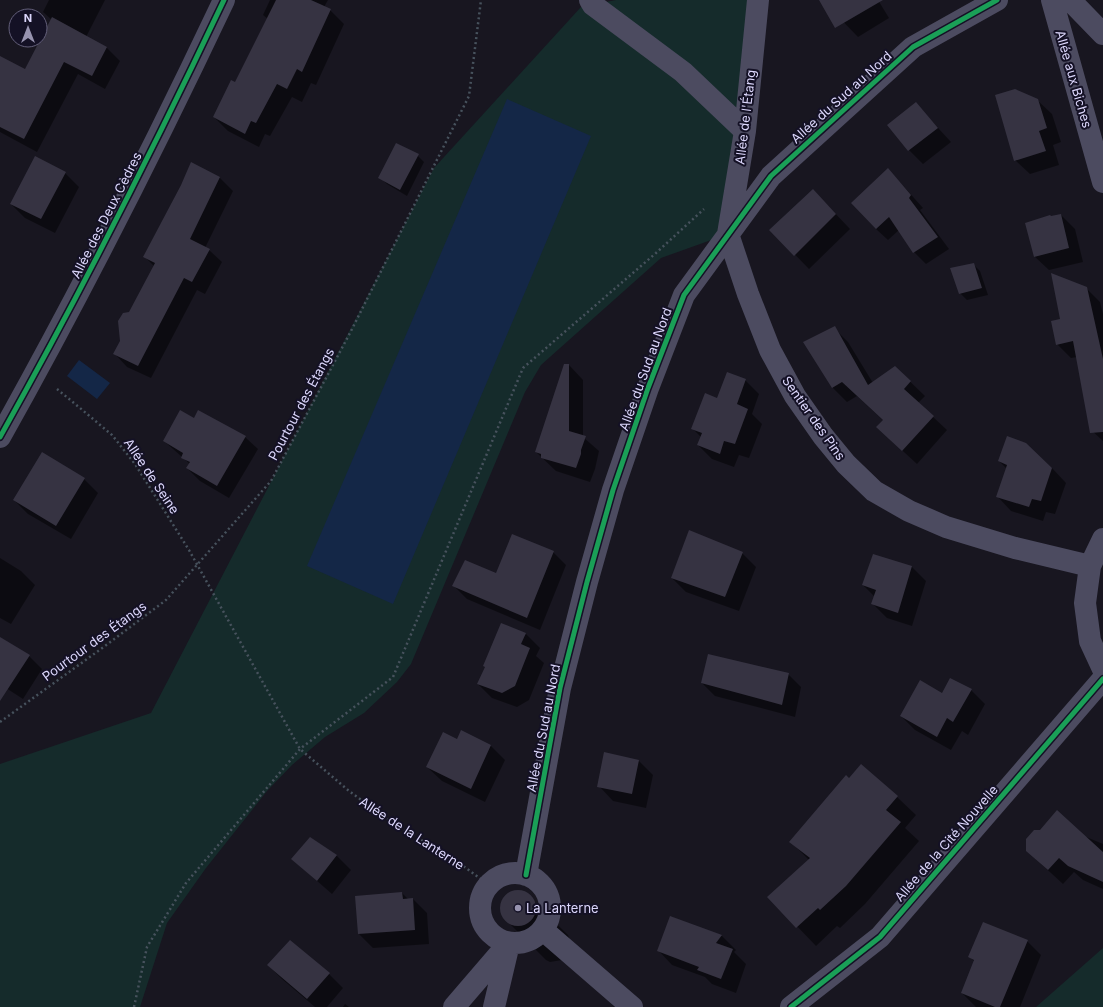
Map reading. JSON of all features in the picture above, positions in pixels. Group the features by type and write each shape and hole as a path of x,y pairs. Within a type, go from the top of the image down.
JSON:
{"street":[{"name":"Allée des Deux Cèdres","path":"0,437 80,290 173,107 224,0"},
{"path":"590,0 593,4 684,72 744,131"},
{"name":"Allée de l'Étang","path":"728,234 744,131 758,0"},
{"name":"Allée du Sud au Nord","path":"526,875 560,688 587,582 613,490 648,388 684,295 771,176 913,47 997,0"},
{"name":"Allée aux Biches","path":"1052,0 1103,182"},
{"path":"1070,0 1103,34"},
{"name":"Sentier des Pins","path":"728,234 748,294 770,350 795,396 823,436 846,464 874,491 909,511 946,526 1015,548 1090,566"},
{"path":"1103,539 1090,566 1085,603 1090,641 1103,669"},
{"name":"Allée de la Cité Nouvelle","path":"791,1007 880,937 1103,679"},
{"path":"513,873 526,875 538,882 546,892 550,904 549,918 543,930 534,938 522,943 509,943 496,937 485,926 480,912 482,898 489,885 500,877 513,873"},
{"path":"543,930 632,1007"},
{"path":"454,1007 509,943"},
{"path":"494,1007 509,943"}],"path":[{"path":"134,1007 148,947 186,883 300,749 393,677 523,368 656,253 737,179"}],"green space":[{"path":"616,0 758,0 728,234 661,258 541,365 525,392 411,664 397,682 364,713 325,737 292,765 267,791 206,868 167,923 140,1007 0,1007 0,764 151,713 434,168 581,7"},
{"path":"1103,948 1103,1007 1036,1007"}],"water":[{"path":"507,99 591,136 393,604 307,566"},
{"path":"79,360 110,383 97,399 67,376"}],"building":[{"path":"276,0 311,0 331,9 302,72 297,69 287,89 277,84 256,123 251,121 245,134 213,117 231,80 235,82"},
{"path":"819,0 883,0 835,28"},
{"path":"52,17 107,47 92,76 64,62 24,139 0,127 0,56 25,69 36,48 48,48 48,25"},
{"path":"1015,89 1038,99 1047,128 1039,131 1046,151 1014,161 995,95"},
{"path":"916,102 938,128 908,151 887,125"},
{"path":"396,143 419,154 400,190 378,178"},
{"path":"35,156 66,172 41,219 10,204"},
{"path":"191,162 220,177 190,239 210,249 192,282 184,278 138,366 113,354 120,341 118,321 123,313 129,312 155,263 143,257 181,185"},
{"path":"888,168 911,195 909,198 938,237 913,253 889,217 876,229 851,203"},
{"path":"813,189 836,214 794,256 769,230"},
{"path":"1061,214 1069,248 1034,257 1025,223 1050,215"},
{"path":"974,263 982,288 959,294 950,268"},
{"path":"1051,273 1087,287 1103,359 1103,432 1090,433 1073,341 1056,345 1051,321 1060,319"},
{"path":"835,326 868,385 895,366 911,381 904,389 934,416 902,451 876,427 883,420 842,382 832,388 803,342"},
{"path":"564,364 569,364 569,431 586,436 576,468 541,458 541,454 535,452"},
{"path":"727,372 746,379 737,404 748,409 735,444 724,441 720,454 697,445 702,433 691,429 705,393 717,398"},
{"path":"180,410 194,418 198,410 246,436 217,486 186,468 190,462 181,458 183,453 163,441"},
{"path":"1007,436 1026,443 1052,468 1041,501 1032,499 1029,507 996,497 1007,465 998,461"},
{"path":"42,452 85,478 56,526 13,500"},
{"path":"689,530 743,552 725,597 671,578"},
{"path":"512,534 554,551 527,618 452,586 465,560 496,573"},
{"path":"873,554 912,566 898,613 871,604 876,590 862,585"},
{"path":"501,623 526,633 521,644 530,648 515,686 502,693 477,684 485,667 483,666"},
{"path":"0,637 30,655 0,701"},
{"path":"708,654 789,673 782,705 701,683"},
{"path":"950,678 972,689 953,722 947,718 937,737 900,716 920,680 942,693"},
{"path":"461,730 491,745 471,789 426,767 443,732 457,739"},
{"path":"604,752 639,760 632,794 597,787"},
{"path":"861,764 898,796 886,810 901,822 846,886 820,910 818,908 796,928 767,897 810,858 789,842 846,775 849,778"},
{"path":"1057,810 1103,852 1103,882 1068,866 1059,858 1048,870 1026,851 1026,839 1034,830 1040,830"},
{"path":"310,837 337,855 317,881 291,859"},
{"name":"La Lanterne","path":"522,890 531,895 535,901 535,915 531,921 522,926 514,926 505,921 501,915 500,904 505,895 511,891"},
{"path":"402,892 403,899 413,898 415,930 358,934 355,896"},
{"path":"670,916 722,935 716,943 733,949 721,979 697,970 699,967 657,951"},
{"path":"983,922 1028,940 1000,1007 995,1007 961,993 974,960 968,957"},
{"path":"290,940 330,973 307,999 267,965"}],"cycle path":[{"path":"0,437 116,220 171,111 224,0"},
{"path":"526,875 560,688 587,582 613,490 648,388 684,295 771,176 913,47 997,0"},
{"path":"791,1007 880,937 1103,679"}],"place":[{"name":"La Lanterne","path":"518,908"}]}
